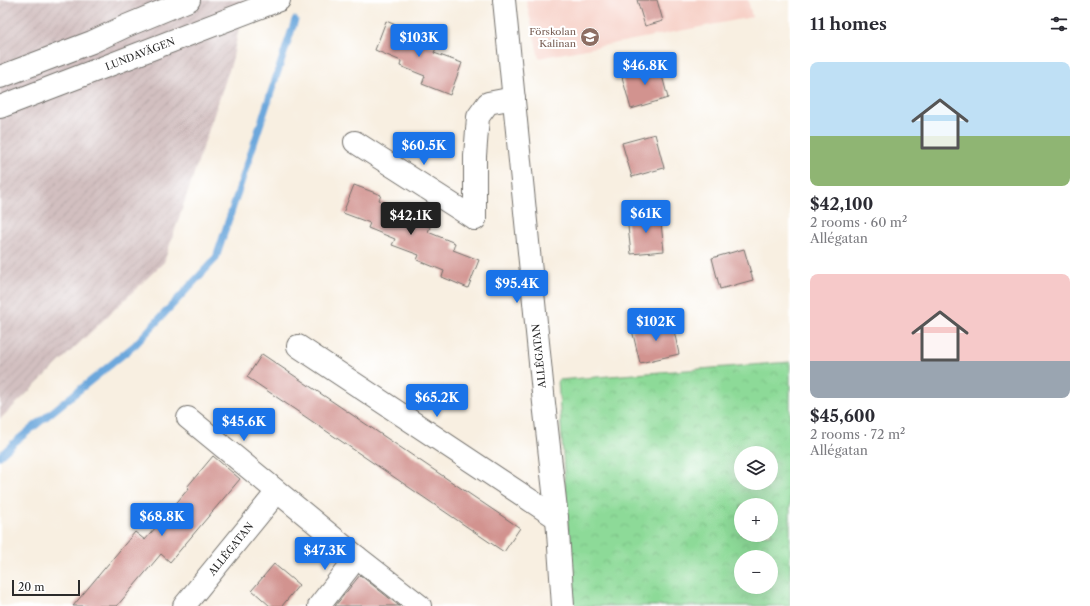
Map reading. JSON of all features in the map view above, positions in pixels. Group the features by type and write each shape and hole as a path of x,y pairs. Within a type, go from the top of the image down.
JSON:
{"street":[{"path":"0,77 92,42 189,0"},
{"name":"LUNDAVÄGEN","path":"0,107 279,0"},
{"name":"ALLÉGATAN","path":"504,0 544,403 557,518 563,606"},
{"path":"356,142 475,219 475,156 478,117 488,103 514,98"},
{"path":"298,346 557,518"},
{"path":"188,418 420,606"},
{"name":"ALLÉGATAN","path":"184,606 278,492"},
{"path":"318,606 358,557"}],"shaded area":[{"path":"0,0 245,0 232,61 164,262 0,419"},
{"name":"Förskolan Kalinan","path":"526,0 748,0 752,17 539,58"}],"green space":[{"path":"790,362 790,606 573,606 558,380"}],"building":[{"path":"637,0 657,0 663,21 645,26"},
{"path":"386,21 413,32 410,38 436,48 434,53 462,63 450,95 422,84 425,76 400,66 401,61 375,50"},
{"path":"658,61 668,98 631,109 622,77 639,72 637,66"},
{"path":"655,134 664,168 632,177 622,143"},
{"path":"354,185 381,195 379,200 406,211 403,217 430,227 428,232 455,243 453,250 479,260 468,288 442,277 444,271 417,260 419,255 392,245 395,239 368,228 370,223 343,213"},
{"path":"660,214 664,251 631,254 627,217"},
{"path":"744,249 753,280 720,289 712,258"},
{"path":"672,321 679,354 640,363 632,330"},
{"path":"262,354 520,528 504,552 247,377"},
{"path":"213,456 240,479 170,562 161,554 117,606 73,606 135,532 145,540 189,488 187,487"},
{"path":"274,564 299,585 282,606 270,606 252,590"},
{"path":"360,575 398,605 400,606 335,606"}],"waterway":[{"path":"0,456 15,442 135,345 216,258 295,20"}],"place":[{"name":"Förskolan Kalinan","path":"590,37"}]}
